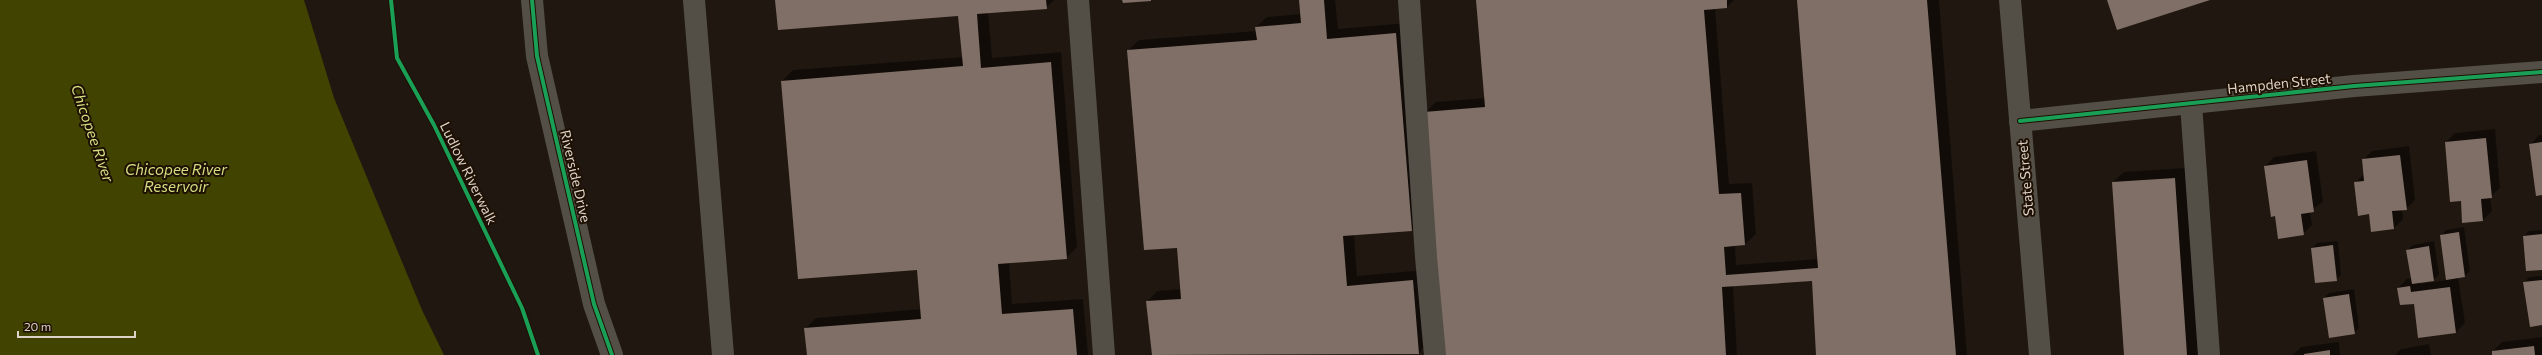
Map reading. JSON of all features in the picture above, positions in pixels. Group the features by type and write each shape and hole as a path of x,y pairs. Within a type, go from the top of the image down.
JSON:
{"street":[{"name":"Riverside Drive","path":"532,0 537,56 594,304 612,355"},
{"path":"694,0 723,355"},
{"path":"1078,0 1104,355"},
{"path":"1409,0 1426,257 1435,355"},
{"name":"State Street","path":"2010,0 2040,355"},
{"name":"Hampden Street","path":"2020,121 2354,86 2542,72"},
{"path":"2191,104 2209,355"}],"water":[{"name":"Chicopee River Reservoir","path":"0,0 304,0 334,98 422,310 444,355 0,355"}],"building":[{"path":"775,0 1046,0 1047,9 977,14 981,68 1051,62 1067,259 998,264 1002,314 1073,309 1077,355 807,355 804,328 921,319 917,270 798,279 781,81 963,66 958,16 778,30"},
{"path":"1122,0 1151,0 1151,1 1123,3"},
{"path":"1299,0 1324,0 1327,39 1396,33 1412,231 1343,236 1347,286 1413,280 1419,354 1152,355 1146,301 1181,299 1177,248 1144,250 1127,50 1257,40 1255,27 1301,23"},
{"path":"1476,0 1727,0 1727,8 1704,10 1719,194 1741,193 1745,245 1724,247 1726,275 1818,268 1797,0 1927,0 1956,355 1816,355 1812,281 1722,287 1726,355 1444,355 1424,112 1485,107"},
{"path":"2107,0 2210,0 2117,30"},
{"path":"2486,138 2492,198 2481,199 2483,221 2462,223 2461,201 2450,202 2445,142"},
{"path":"2542,142 2542,195 2536,196 2529,144"},
{"path":"2400,155 2407,210 2392,211 2394,229 2371,232 2369,214 2358,216 2354,182 2364,181 2362,159"},
{"path":"2307,160 2314,212 2301,214 2304,235 2278,239 2275,216 2271,217 2264,166"},
{"path":"2175,178 2187,355 2124,355 2112,182"},
{"path":"2459,232 2465,277 2446,280 2440,235"},
{"path":"2542,234 2542,270 2526,271 2523,236"},
{"path":"2333,245 2337,281 2315,283 2311,248"},
{"path":"2429,246 2434,281 2412,284 2406,250"},
{"path":"2542,280 2542,325 2530,327 2523,282"},
{"path":"2410,286 2411,292 2450,287 2456,333 2418,338 2414,304 2400,305 2397,288"},
{"path":"2349,294 2355,334 2329,338 2323,298"},
{"path":"2534,346 2535,355 2492,355 2492,351"},
{"path":"2330,350 2330,355 2304,355 2304,354"}],"cycle path":[{"name":"Ludlow Riverwalk","path":"391,0 397,58 434,125 522,308 538,355"},
{"path":"532,0 537,56 594,304 612,355"},
{"path":"2020,121 2354,86 2542,72"}],"water label":[{"name":"Chicopee River","path":"93,133"}]}
